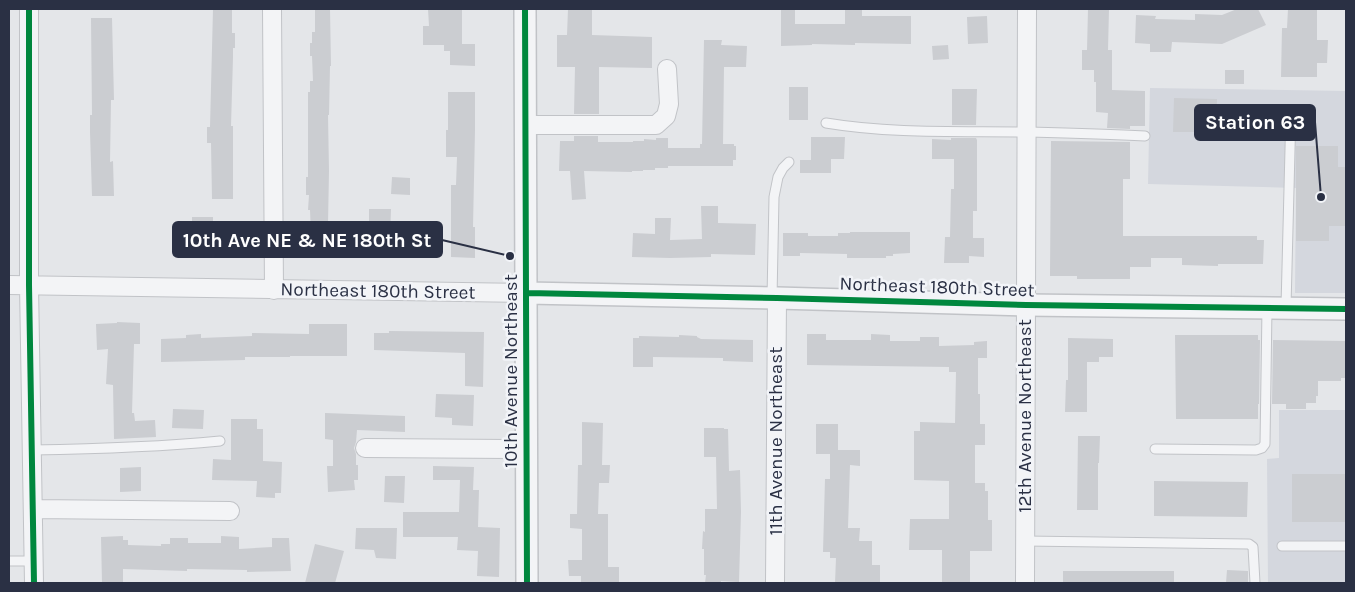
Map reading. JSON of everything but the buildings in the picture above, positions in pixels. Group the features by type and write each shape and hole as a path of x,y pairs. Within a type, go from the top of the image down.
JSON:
{"street":[{"path":"29,9 29,285 34,583"},
{"path":"272,9 274,290"},
{"name":"10th Avenue Northeast","path":"525,9 527,583"},
{"name":"12th Avenue Northeast","path":"1025,583 1027,9"},
{"path":"526,125 656,125 666,116 669,104 667,69"},
{"name":"Northeast 180th Street","path":"9,285 527,292 1026,305 1346,309"},
{"name":"11th Avenue Northeast","path":"774,298 775,583"},
{"path":"365,448 526,449"},
{"path":"33,510 230,511"}],"lane":[{"path":"1156,449 1256,450 1262,448 1265,444 1291,110"},
{"path":"826,123 904,130 1144,136"},
{"path":"774,298 774,197 778,177 789,162"},
{"path":"32,450 178,445 220,441"},
{"path":"1025,541 1249,544 1253,547 1255,583"},
{"path":"1282,546 1346,546"},
{"path":"9,561 34,561"}],"shaded area":[{"path":"1150,88 1346,91 1346,293 1295,293 1296,188 1148,184"},
{"path":"1279,410 1346,410 1346,583 1268,583 1267,459 1279,458"}],"cycle path":[{"path":"29,9 29,285 34,583"},
{"path":"525,9 527,583"},
{"path":"527,293 1026,305 1346,309"}],"place":[{"name":"Station 63","path":"1321,197"},
{"name":"10th Ave NE & NE 180th St","path":"510,256"}]}
